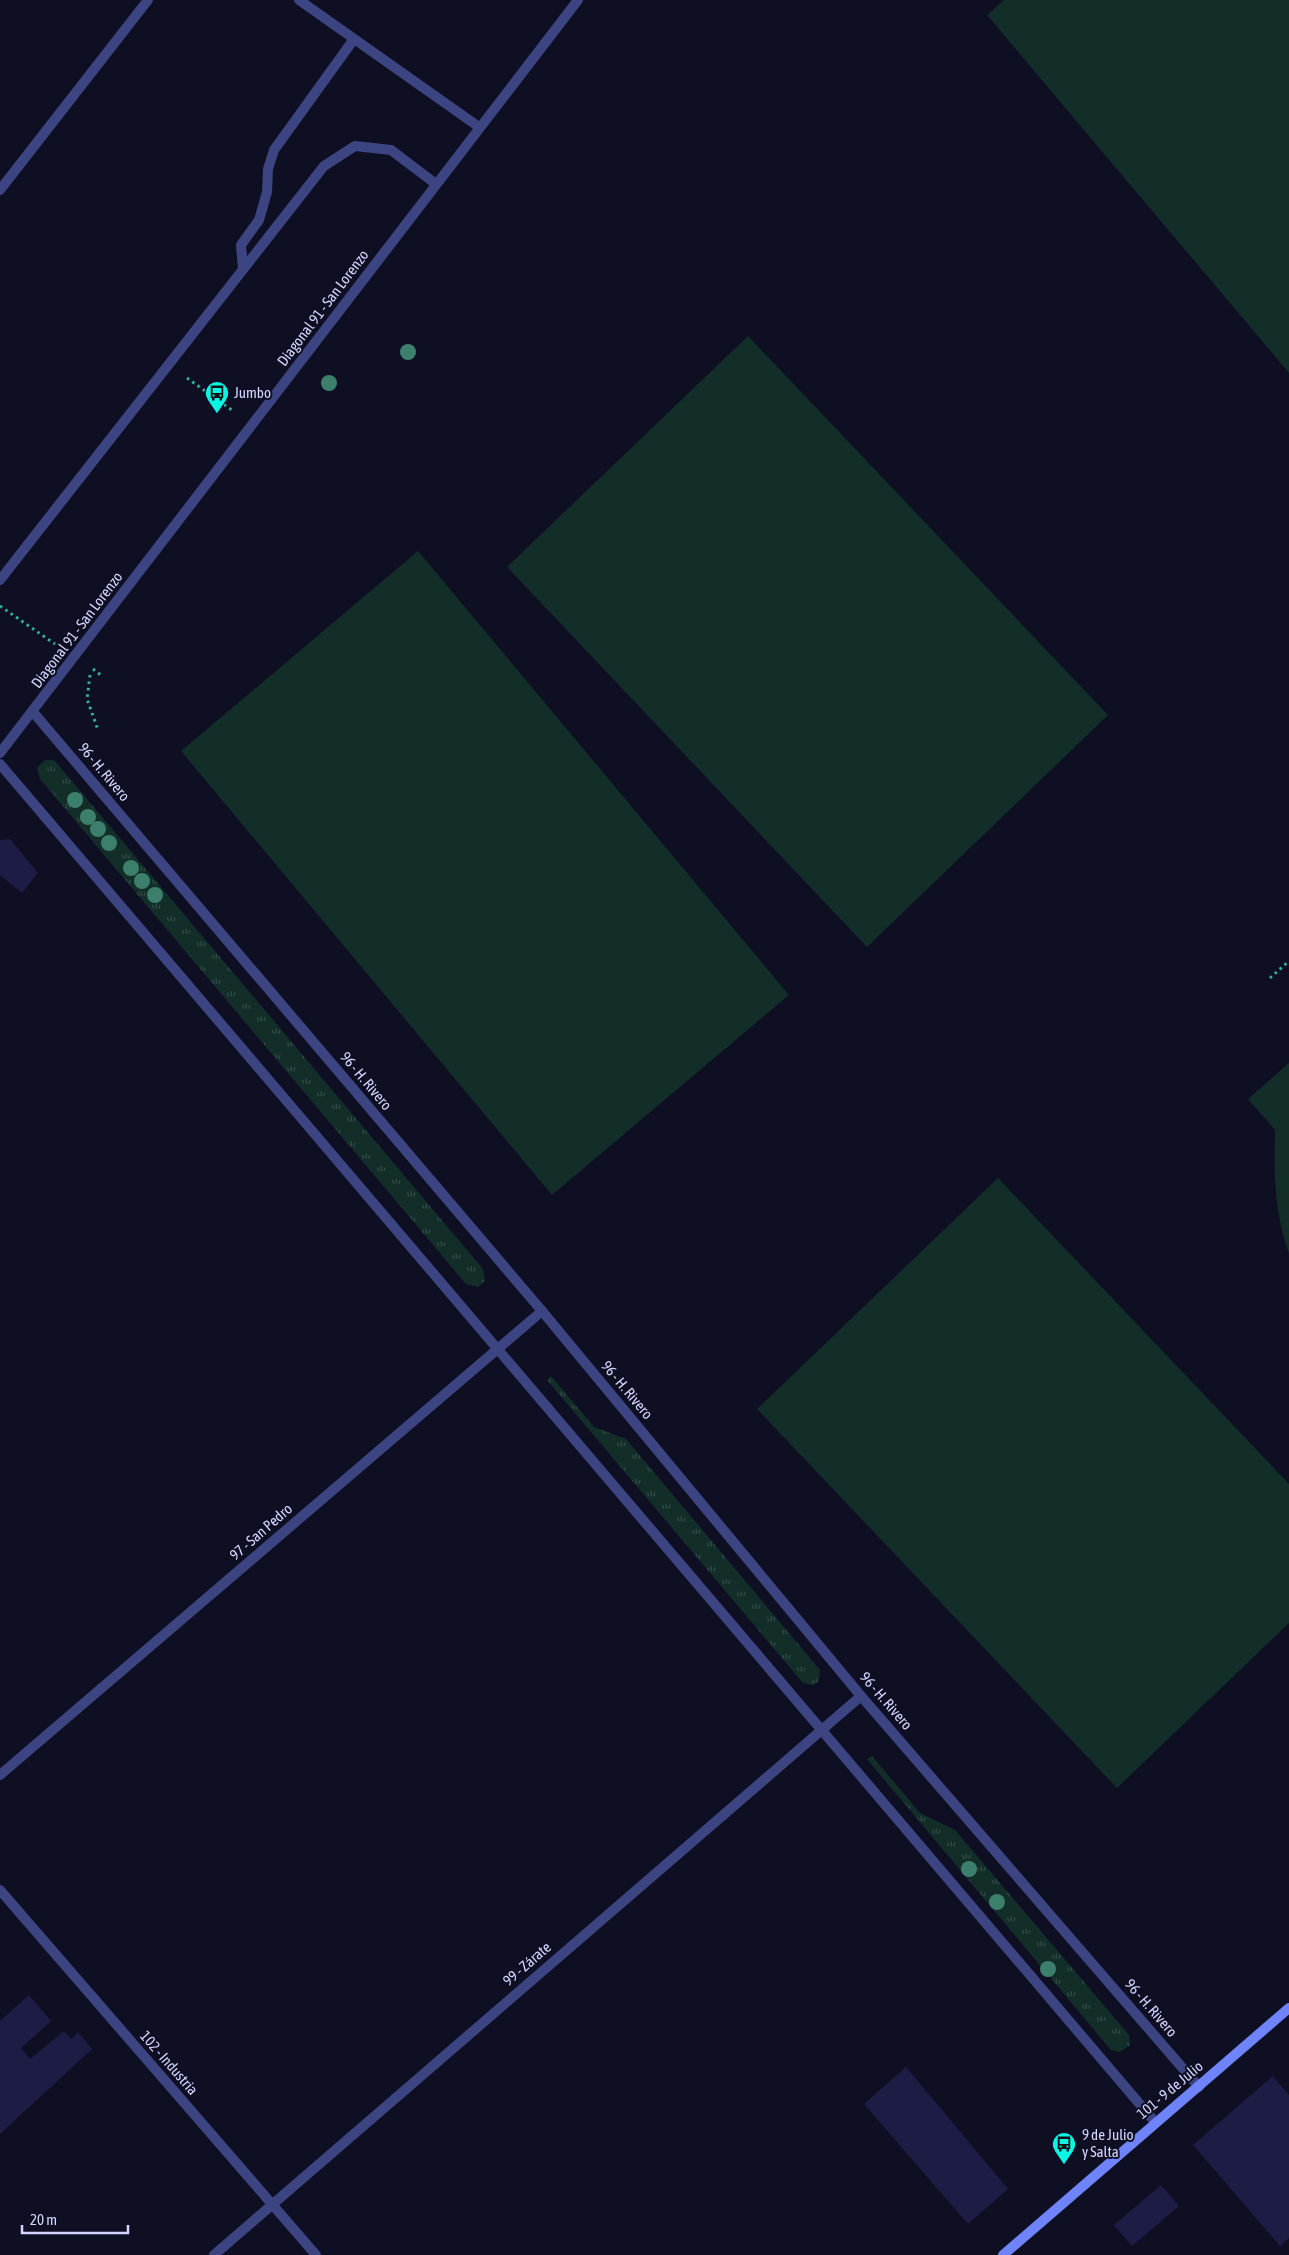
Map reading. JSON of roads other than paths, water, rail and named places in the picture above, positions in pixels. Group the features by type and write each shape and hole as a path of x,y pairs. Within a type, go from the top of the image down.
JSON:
{"street":[{"path":"0,190 148,0"},
{"path":"299,0 479,126"},
{"name":"Diagonal 91 - San Lorenzo","path":"0,753 479,126 578,0"},
{"path":"242,269 241,245 259,220 267,192 268,169 274,150 354,39"},
{"path":"0,580 324,166 355,146 390,150 436,184"},
{"name":"96 - H. Rivero","path":"33,712 542,1311 861,1696 1199,2087"},
{"path":"0,764 823,1728 1155,2122"},
{"name":"97 - San Pedro","path":"0,1775 542,1311"},
{"name":"99 - Zárate","path":"214,2255 861,1696"},
{"name":"102 - Industria","path":"0,1890 316,2255"},
{"name":"101 - 9 de Julio","path":"1003,2255 1289,2008"}],"place":[{"name":"Jumbo","path":"217,414"},
{"name":"9 de Julio y Salta","path":"1064,2165"}]}
